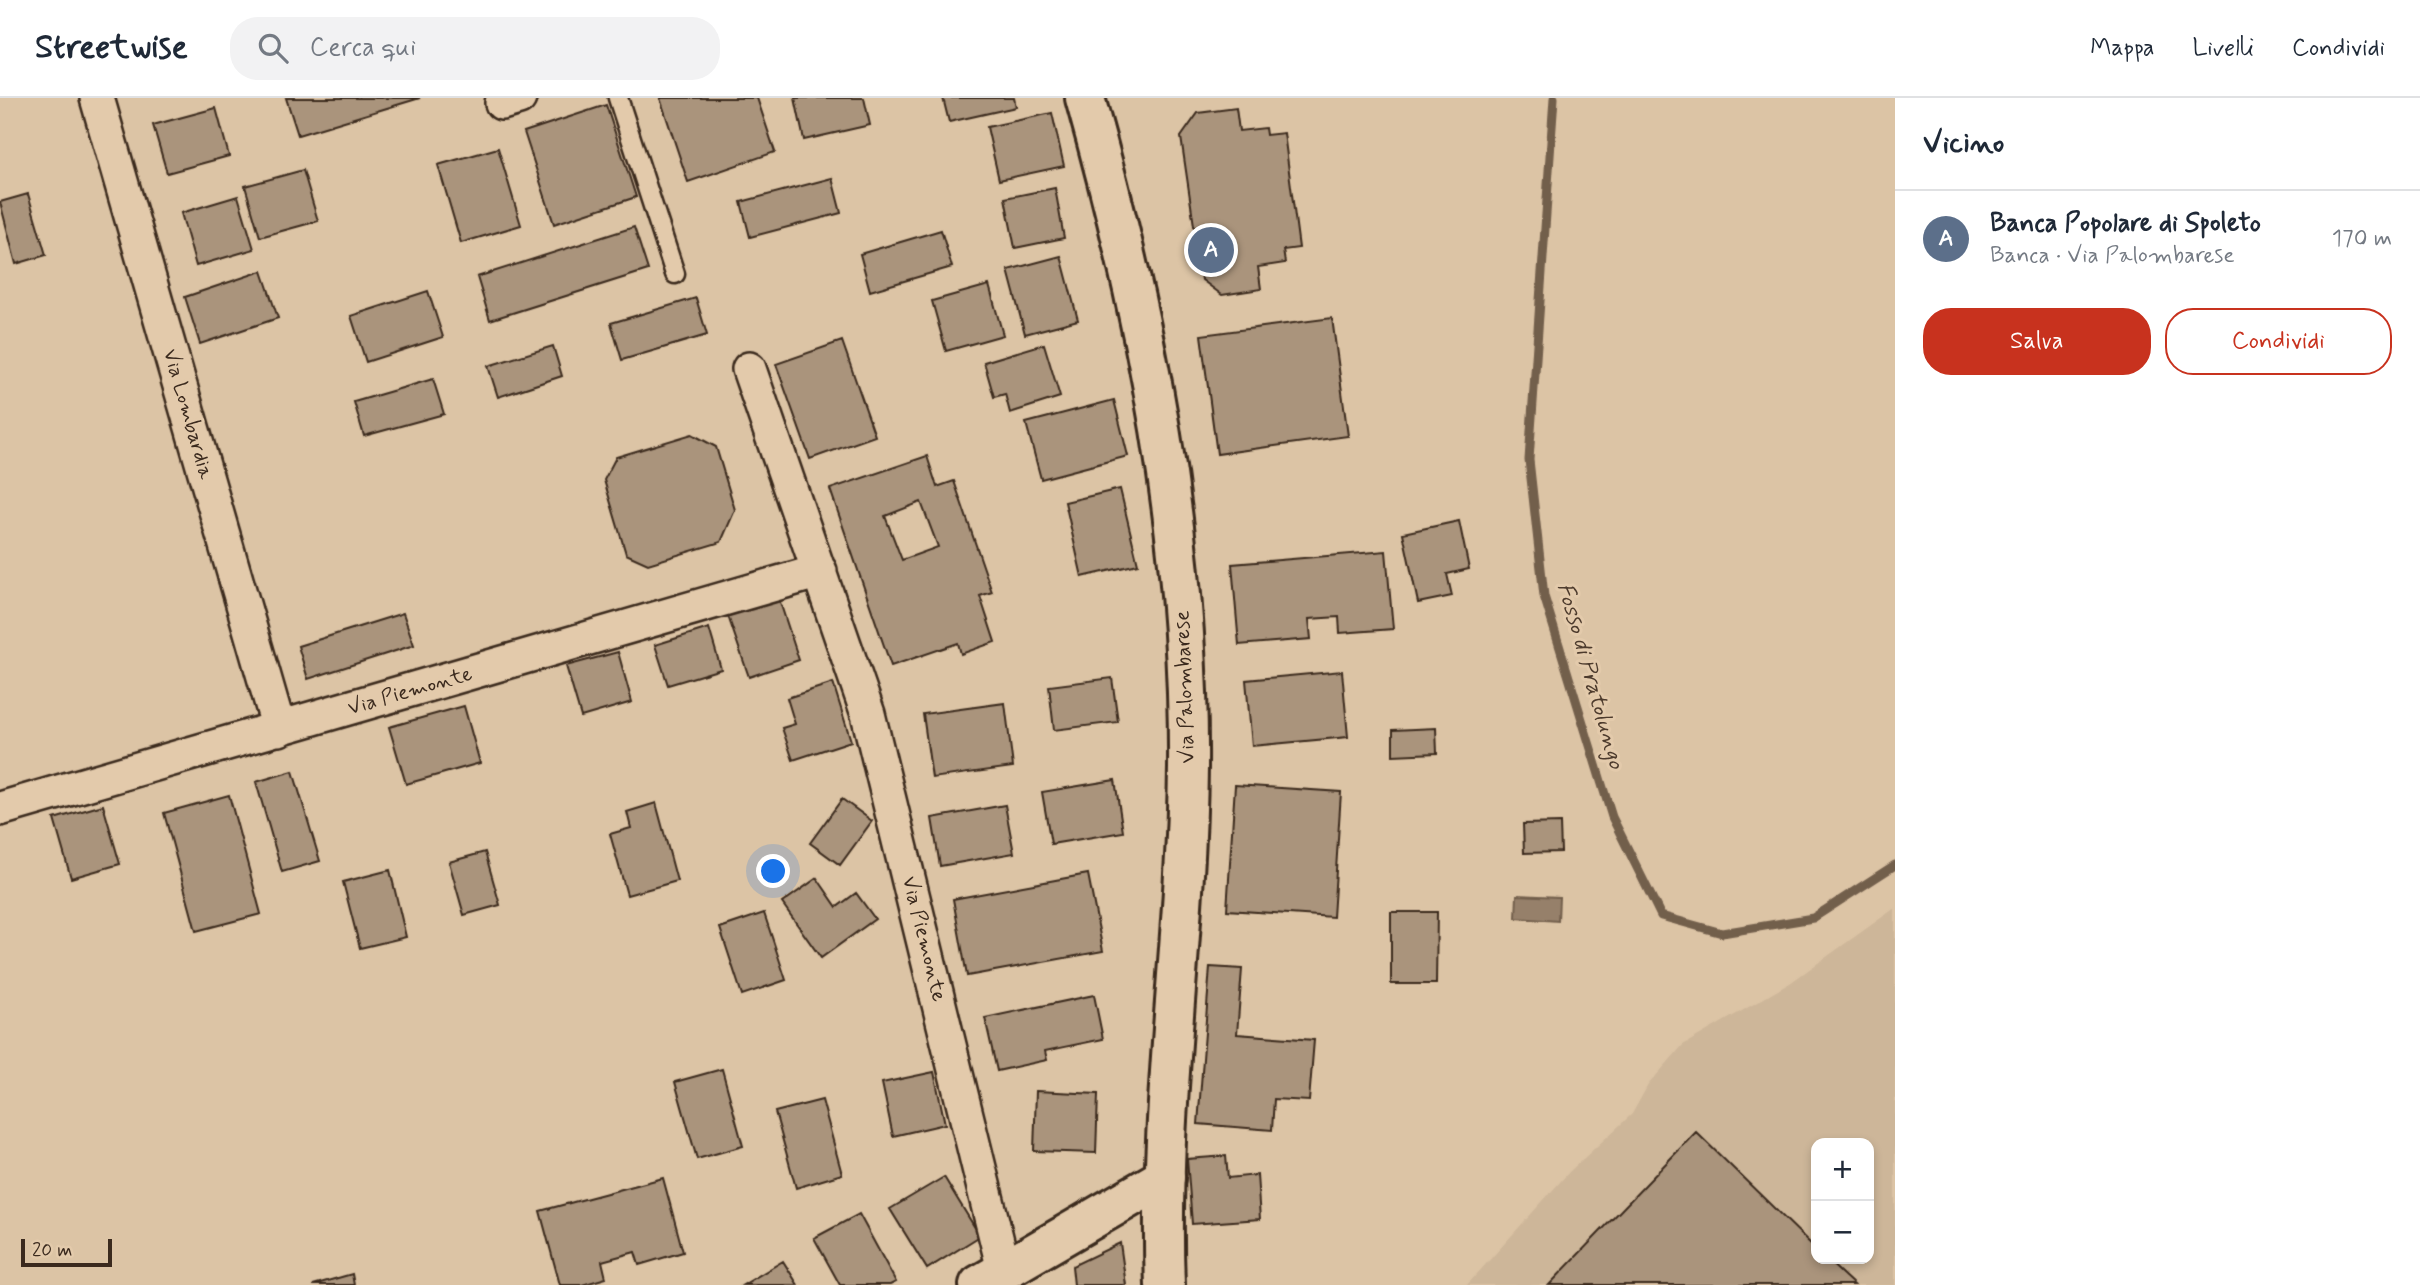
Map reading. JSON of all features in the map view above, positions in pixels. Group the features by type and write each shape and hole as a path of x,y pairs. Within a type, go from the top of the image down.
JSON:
{"main road":[{"name":"Via Palombarese","path":"1085,98 1128,264 1162,427 1184,620 1187,782 1165,1177 1165,1285"},
{"path":"992,1278 1165,1177"}],"street":[{"name":"Via Lombardia","path":"97,98 279,729"},
{"name":"Via Piemonte","path":"749,369 868,714 992,1278"},
{"name":"Via Piemonte","path":"0,809 820,571"}],"lane":[{"path":"618,98 675,274"}],"shaded area":[{"path":"1517,895 1559,897 1558,921 1516,918"},
{"path":"1895,908 1895,1285 1467,1285 1570,1171 1632,1114 1648,1085 1683,1045 1790,983"}],"building":[{"path":"286,98 420,98 298,135"},
{"path":"660,98 757,98 775,152 688,182"},
{"path":"795,98 864,98 870,125 804,140"},
{"path":"943,98 1014,98 1016,107 949,122"},
{"path":"606,105 636,197 554,224 524,132"},
{"path":"216,108 229,156 167,173 153,125"},
{"path":"1236,108 1239,131 1265,128 1266,135 1284,133 1299,248 1283,250 1285,263 1258,267 1261,289 1222,295 1202,280 1181,137 1198,113"},
{"path":"1052,113 1064,166 999,180 987,127"},
{"path":"498,148 521,225 461,243 438,165"},
{"path":"303,170 318,221 260,237 245,186"},
{"path":"832,178 841,213 750,237 741,202"},
{"path":"1055,188 1064,238 1015,248 1005,198"},
{"path":"28,194 46,255 16,264 0,202"},
{"path":"238,196 254,249 196,266 181,213"},
{"path":"634,227 648,270 490,320 477,277"},
{"path":"941,230 952,267 870,291 860,254"},
{"path":"1061,256 1078,320 1025,334 1008,270"},
{"path":"262,271 278,318 200,344 185,297"},
{"path":"989,285 1003,335 946,351 932,301"},
{"path":"428,291 443,337 366,362 351,316"},
{"path":"696,298 707,335 622,360 611,323"},
{"path":"1332,318 1348,436 1217,454 1201,335"},
{"path":"842,341 875,436 810,459 776,364"},
{"path":"1044,344 1060,397 1010,413 1005,394 994,397 984,362"},
{"path":"553,346 562,376 498,397 488,366"},
{"path":"433,379 444,414 364,436 354,402"},
{"path":"1114,400 1128,456 1041,479 1026,423"},
{"path":"692,434 716,447 735,510 721,542 648,564 626,554 604,480 616,457"},
{"path":"927,456 937,487 954,481 992,592 980,596 995,642 961,654 958,643 891,666 830,489","holes":["921,502 938,547 902,560 885,516"]},
{"path":"1120,489 1138,564 1082,577 1065,502"},
{"path":"1459,521 1469,569 1447,574 1452,596 1418,603 1403,533"},
{"path":"1386,551 1393,629 1340,633 1339,617 1309,619 1311,639 1239,645 1232,564"},
{"path":"779,599 799,660 749,677 728,616"},
{"path":"403,613 414,645 308,679 298,646"},
{"path":"709,628 721,669 668,685 655,645"},
{"path":"618,652 632,702 581,717 566,666"},
{"path":"1342,671 1348,737 1252,746 1246,680"},
{"path":"1112,678 1118,722 1054,730 1049,686"},
{"path":"833,683 851,741 793,760 782,728 795,724 787,698"},
{"path":"1005,703 1013,767 932,778 923,714"},
{"path":"464,706 480,763 406,784 389,727"},
{"path":"1436,728 1437,753 1393,755 1393,730"},
{"path":"293,771 320,861 282,872 256,782"},
{"path":"1115,780 1123,832 1051,844 1042,792"},
{"path":"1235,785 1341,792 1333,917 1227,910"},
{"path":"229,795 261,914 196,931 164,813"},
{"path":"842,799 872,821 840,865 810,843"},
{"path":"656,803 677,881 627,895 610,834 631,828 627,812"},
{"path":"103,805 120,864 71,878 54,819"},
{"path":"1005,805 1014,853 940,866 932,818"},
{"path":"1560,823 1561,852 1524,853 1523,824"},
{"path":"485,852 500,905 464,915 449,862"},
{"path":"390,870 406,937 360,948 343,882"},
{"path":"1088,874 1103,951 967,976 953,899"},
{"path":"817,878 837,907 856,893 875,919 821,958 782,903"},
{"path":"1391,912 1437,912 1436,984 1391,984"},
{"path":"764,913 786,980 742,995 720,928"},
{"path":"1210,967 1242,969 1237,1034 1314,1040 1309,1101 1274,1099 1272,1130 1198,1124"},
{"path":"1094,995 1103,1039 1045,1051 1047,1060 997,1071 985,1018"},
{"path":"722,1069 743,1146 697,1159 675,1082"},
{"path":"934,1072 945,1124 893,1136 882,1083"},
{"path":"1036,1091 1098,1094 1096,1153 1034,1151"},
{"path":"822,1100 842,1174 796,1188 775,1112"},
{"path":"1696,1132 1811,1244 1811,1264 1831,1264 1854,1285 1549,1285"},
{"path":"1226,1156 1228,1178 1257,1175 1260,1219 1192,1224 1187,1159"},
{"path":"944,1177 980,1236 927,1269 890,1209"},
{"path":"663,1178 683,1252 639,1265 635,1252 602,1261 606,1278 582,1285 560,1285 540,1211"},
{"path":"859,1214 896,1282 890,1285 840,1285 814,1238"},
{"path":"1120,1243 1126,1285 1074,1285 1072,1266"},
{"path":"783,1261 798,1285 743,1285"},
{"path":"352,1274 354,1285 313,1285"}],"waterway":[{"name":"Fosso di Pratolungo","path":"1554,98 1529,460 1544,596 1612,817 1661,916 1722,933 1813,918 1895,865"}],"place":[{"name":"Banca Popolare di Spoleto","path":"1211,250"}]}
